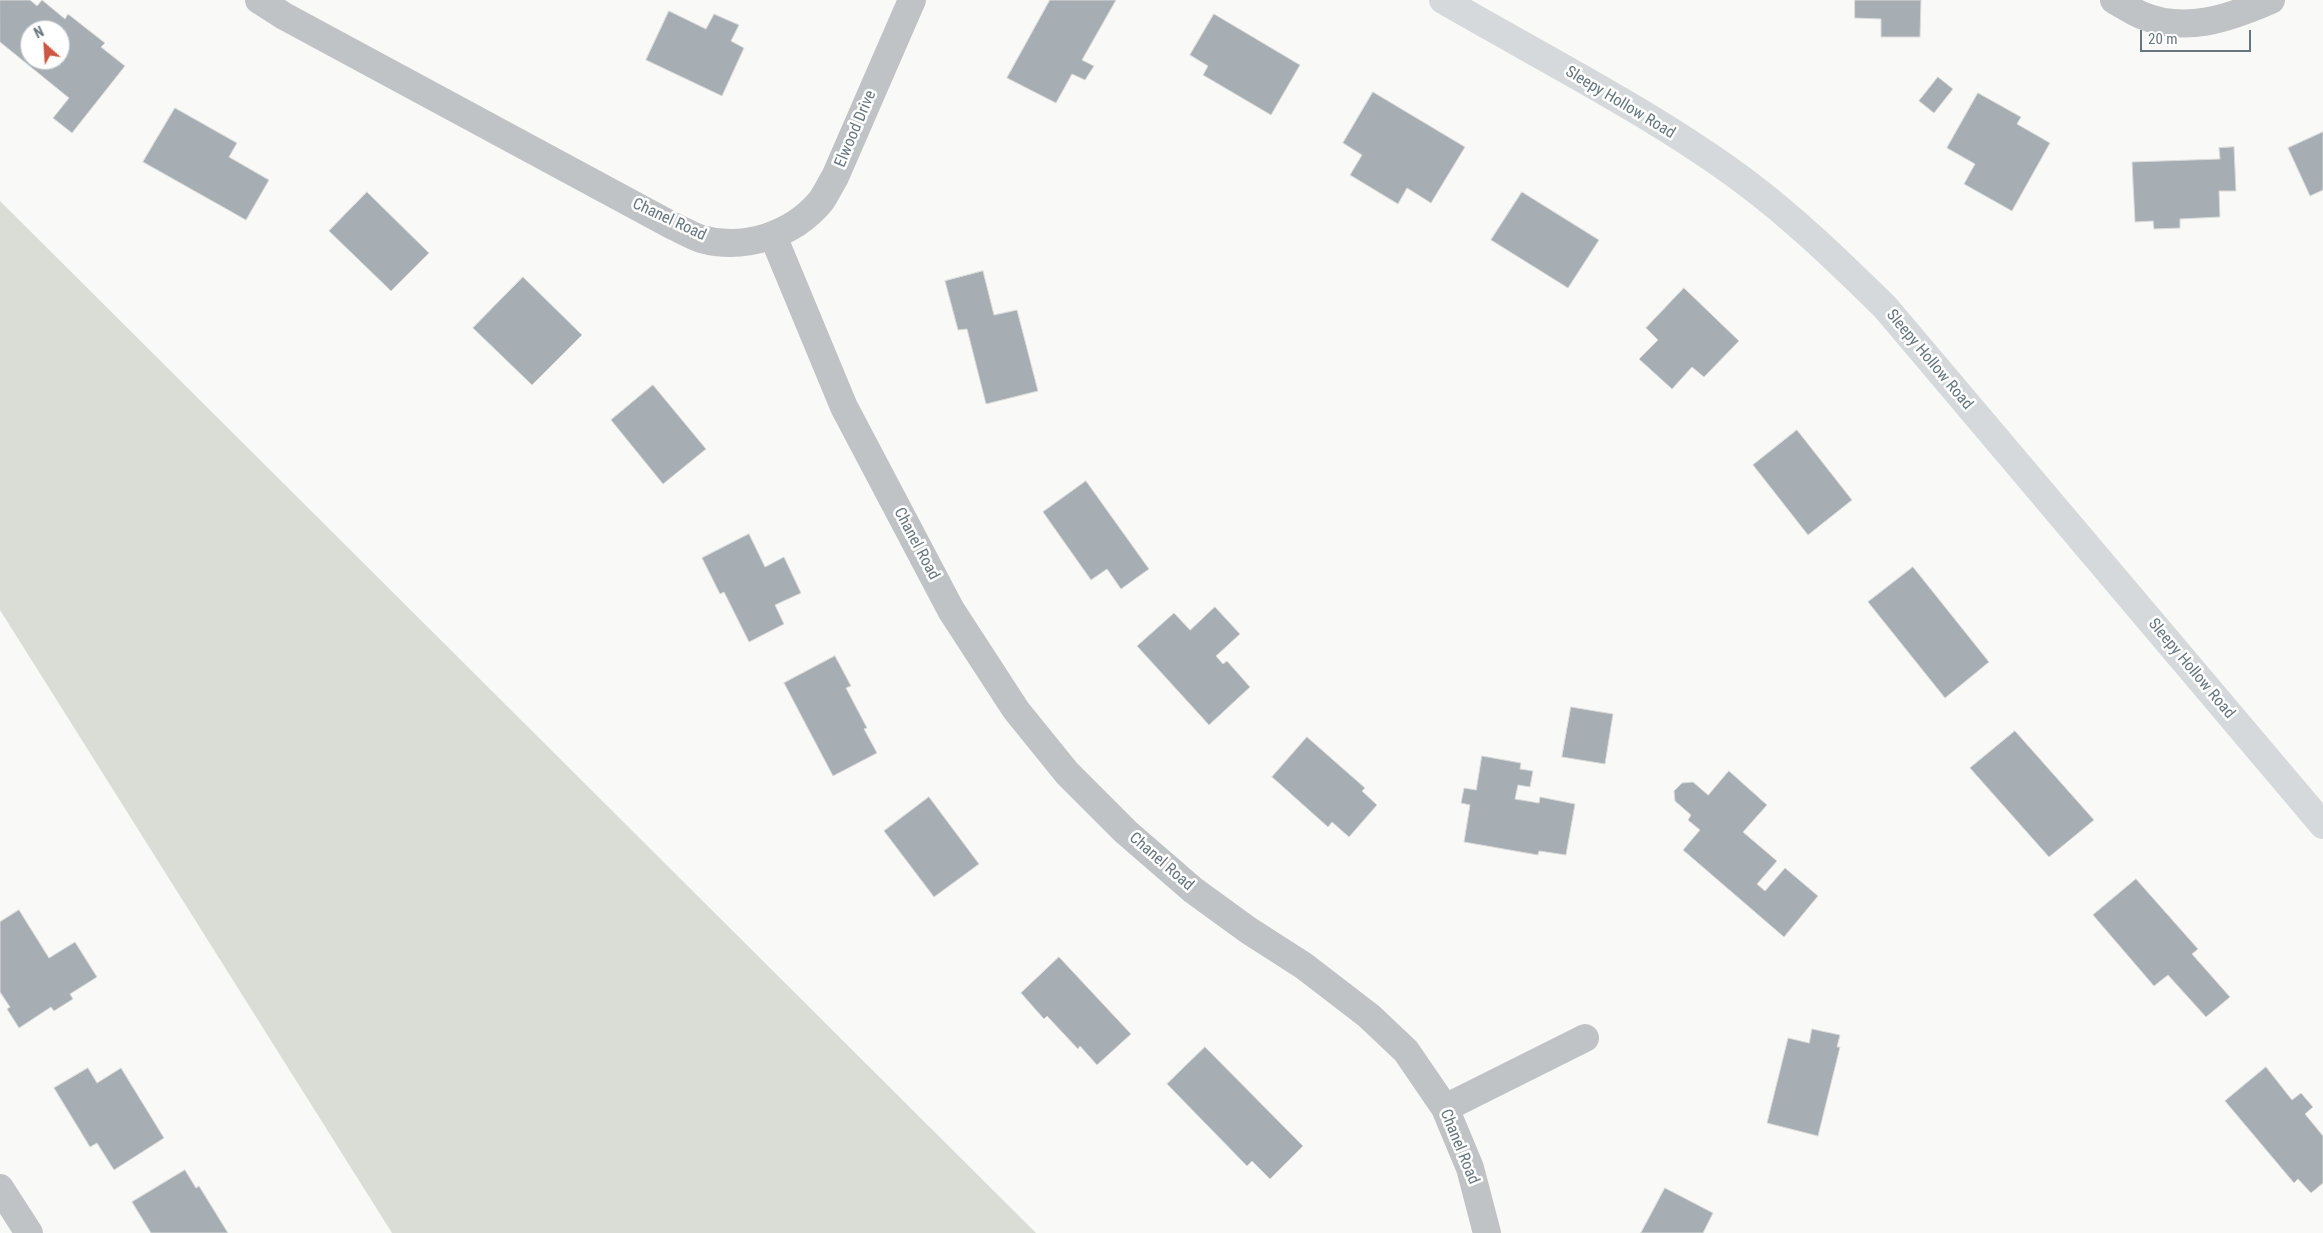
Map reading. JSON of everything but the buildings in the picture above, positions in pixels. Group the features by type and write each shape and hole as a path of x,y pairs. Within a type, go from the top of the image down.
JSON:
{"main road":[{"name":"Sleepy Hollow Road","path":"1443,0 1664,128 1744,181 1822,245 1885,307 2323,825"}],"street":[{"name":"Chanel Road","path":"259,0 284,16 673,226 701,239 733,243 773,236 844,407 951,610 1016,710 1067,773 1133,838 1193,890 1248,930 1304,966 1369,1016 1406,1051 1444,1108 1470,1168 1487,1233"},
{"name":"Elwood Drive","path":"773,236 800,221 821,200 835,177 912,0"},
{"path":"2114,0 2142,16 2175,23 2205,23 2236,15 2270,0"},
{"path":"1444,1108 1585,1038"},
{"path":"0,1188 29,1233"}],"shaded area":[{"path":"0,201 1036,1233 392,1233 0,610"}]}
